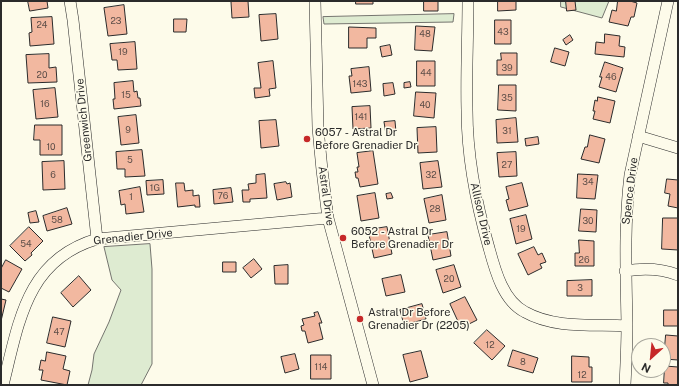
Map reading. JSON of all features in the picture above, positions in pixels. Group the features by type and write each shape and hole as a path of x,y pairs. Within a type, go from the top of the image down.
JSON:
{"street":[{"name":"Greenwich Drive","path":"70,1 97,239"},
{"name":"Astral Drive","path":"315,1 318,128 328,218 373,385"},
{"name":"Allison Drive","path":"468,1 467,112 470,157 480,215 494,267 502,284 510,298 524,312 545,320 564,323 627,326"},
{"name":"Spence Drive","path":"625,385 627,326 625,271 627,198 638,136 668,1"},
{"path":"638,136 678,148"},
{"name":"Grenadier Drive","path":"3,385 24,307 36,283 55,261 81,244 97,239 328,218"},
{"path":"625,271 635,269 652,269 678,275"}],"green space":[{"path":"561,1 609,1 602,18 561,7"},
{"path":"454,14 453,22 324,24 323,17"},
{"path":"150,244 152,269 152,364 141,385 88,385 94,354 109,322 121,290 112,280 104,247"}],"building":[{"path":"28,1 47,1 48,8 30,11"},
{"path":"248,1 249,17 232,18 231,2"},
{"path":"356,1 373,1 373,4 356,4"},
{"path":"424,1 438,1 438,11 424,11"},
{"path":"498,1 516,1 516,10 498,11"},
{"path":"566,1 575,1 576,10 567,11"},
{"path":"618,1 630,1 637,3 634,17 631,17 628,26 609,22 612,10 616,11"},
{"path":"124,5 127,34 108,36 104,8"},
{"path":"276,14 278,39 261,41 259,15"},
{"path":"52,17 54,44 30,46 29,33 32,32 31,18"},
{"path":"174,19 187,19 186,32 174,32"},
{"path":"495,20 511,20 511,44 495,44"},
{"path":"416,26 435,27 432,51 415,50"},
{"path":"349,27 376,28 376,38 367,38 367,48 349,48"},
{"path":"605,34 620,36 619,46 625,47 624,57 595,54 596,42 604,43"},
{"path":"570,35 573,40 566,45 563,40"},
{"path":"135,42 137,69 118,70 117,60 112,60 110,44"},
{"path":"390,45 392,55 382,57 380,47"},
{"path":"555,48 569,52 565,66 551,62"},
{"path":"501,53 517,53 517,75 497,75 497,60 501,60"},
{"path":"49,54 49,68 56,67 57,82 28,83 26,55"},
{"path":"273,61 276,88 269,89 270,96 255,98 254,88 261,88 258,63"},
{"path":"417,61 435,61 435,86 417,86"},
{"path":"605,62 623,68 616,92 599,87 602,77 600,77"},
{"path":"369,67 371,91 351,93 349,76 352,76 351,69"},
{"path":"133,81 134,92 137,91 141,106 114,109 114,83"},
{"path":"410,82 411,87 404,88 404,83"},
{"path":"393,83 395,94 384,96 383,84"},
{"path":"499,85 516,85 516,111 498,110"},
{"path":"55,88 58,117 36,119 33,90"},
{"path":"416,92 436,93 434,118 414,116"},
{"path":"598,97 615,101 610,123 593,119 595,100 597,101"},
{"path":"370,106 371,128 353,129 352,107"},
{"path":"136,115 139,143 121,145 118,117"},
{"path":"516,118 518,142 497,143 496,120"},
{"path":"276,120 279,146 261,148 259,121"},
{"path":"395,121 396,132 386,134 384,122"},
{"path":"35,125 62,125 62,155 40,155 40,140 34,140"},
{"path":"436,127 437,152 418,153 417,128"},
{"path":"590,135 605,139 599,163 581,159 585,147 587,147"},
{"path":"538,137 539,144 526,146 525,139"},
{"path":"142,150 145,176 125,177 125,169 117,169 116,152"},
{"path":"373,151 378,184 360,187 355,172 358,172 357,167 359,167 357,153"},
{"path":"516,152 517,176 499,177 497,153"},
{"path":"64,161 65,189 43,190 42,162"},
{"path":"438,161 442,187 423,189 420,163"},
{"path":"265,174 267,198 250,199 250,202 243,202 242,190 249,190 248,184 256,183 256,175"},
{"path":"578,174 598,175 595,199 577,198"},
{"path":"667,179 678,180 678,208 668,206 670,194 665,193"},
{"path":"163,180 164,194 147,195 146,181"},
{"path":"286,182 287,184 290,183 292,197 277,200 274,184"},
{"path":"176,183 184,183 185,191 193,190 193,196 199,195 200,207 195,207 195,205 178,207"},
{"path":"522,183 528,206 509,211 506,200 509,199 506,187"},
{"path":"140,187 144,212 126,214 125,204 121,205 119,191"},
{"path":"231,188 233,202 214,204 213,190"},
{"path":"375,193 379,218 361,221 357,196"},
{"path":"391,193 393,198 387,199 386,194"},
{"path":"442,195 446,220 429,223 424,199"},
{"path":"67,208 72,224 47,231 43,216"},
{"path":"581,209 597,210 596,232 579,231"},
{"path":"36,211 39,222 30,223 28,213"},
{"path":"526,215 532,239 516,244 510,219"},
{"path":"663,218 678,218 678,250 662,249"},
{"path":"29,227 43,241 25,261 10,246"},
{"path":"387,227 392,254 374,258 368,230"},
{"path":"447,232 451,256 433,260 428,235"},
{"path":"579,240 594,241 594,266 575,266 575,253 579,253"},
{"path":"534,247 538,255 542,253 546,262 540,264 542,268 528,275 518,254"},
{"path":"254,259 262,269 251,278 243,268"},
{"path":"6,260 22,269 9,292 1,288 1,269"},
{"path":"223,262 236,262 236,272 223,272"},
{"path":"288,265 288,284 275,284 274,266"},
{"path":"454,265 461,287 443,293 436,270"},
{"path":"401,275 405,292 386,296 382,279"},
{"path":"79,276 91,290 73,307 61,293"},
{"path":"592,280 592,296 567,296 567,281"},
{"path":"465,297 477,320 461,328 450,304"},
{"path":"1,299 6,300 1,321"},
{"path":"422,304 426,319 404,325 400,310"},
{"path":"664,310 678,310 678,326 664,326"},
{"path":"318,312 322,323 319,323 323,339 308,343 305,331 302,331 301,326 304,325 302,319 315,316 314,313"},
{"path":"53,317 71,321 65,347 47,343"},
{"path":"487,330 505,346 492,360 474,343"},
{"path":"666,335 678,336 678,360 671,360 671,338 666,338"},
{"path":"513,350 538,358 533,373 508,366"},
{"path":"421,351 428,377 410,382 403,355"},
{"path":"47,352 66,356 63,369 70,371 67,385 41,380 43,370 39,370 41,360 45,361"},
{"path":"295,354 299,369 285,373 281,357"},
{"path":"311,355 331,355 331,379 311,379"},
{"path":"572,356 589,357 589,367 592,367 592,382 572,382"},
{"path":"671,366 678,367 678,385 668,385 668,383 664,383 664,378 671,378"}],"place":[{"name":"6057 - Astral Dr Before Grenadier Dr","path":"307,139"},
{"name":"6052 - Astral Dr Before Grenadier Dr","path":"343,238"},
{"name":"Astral Dr Before Grenadier Dr (2205)","path":"360,319"}]}
